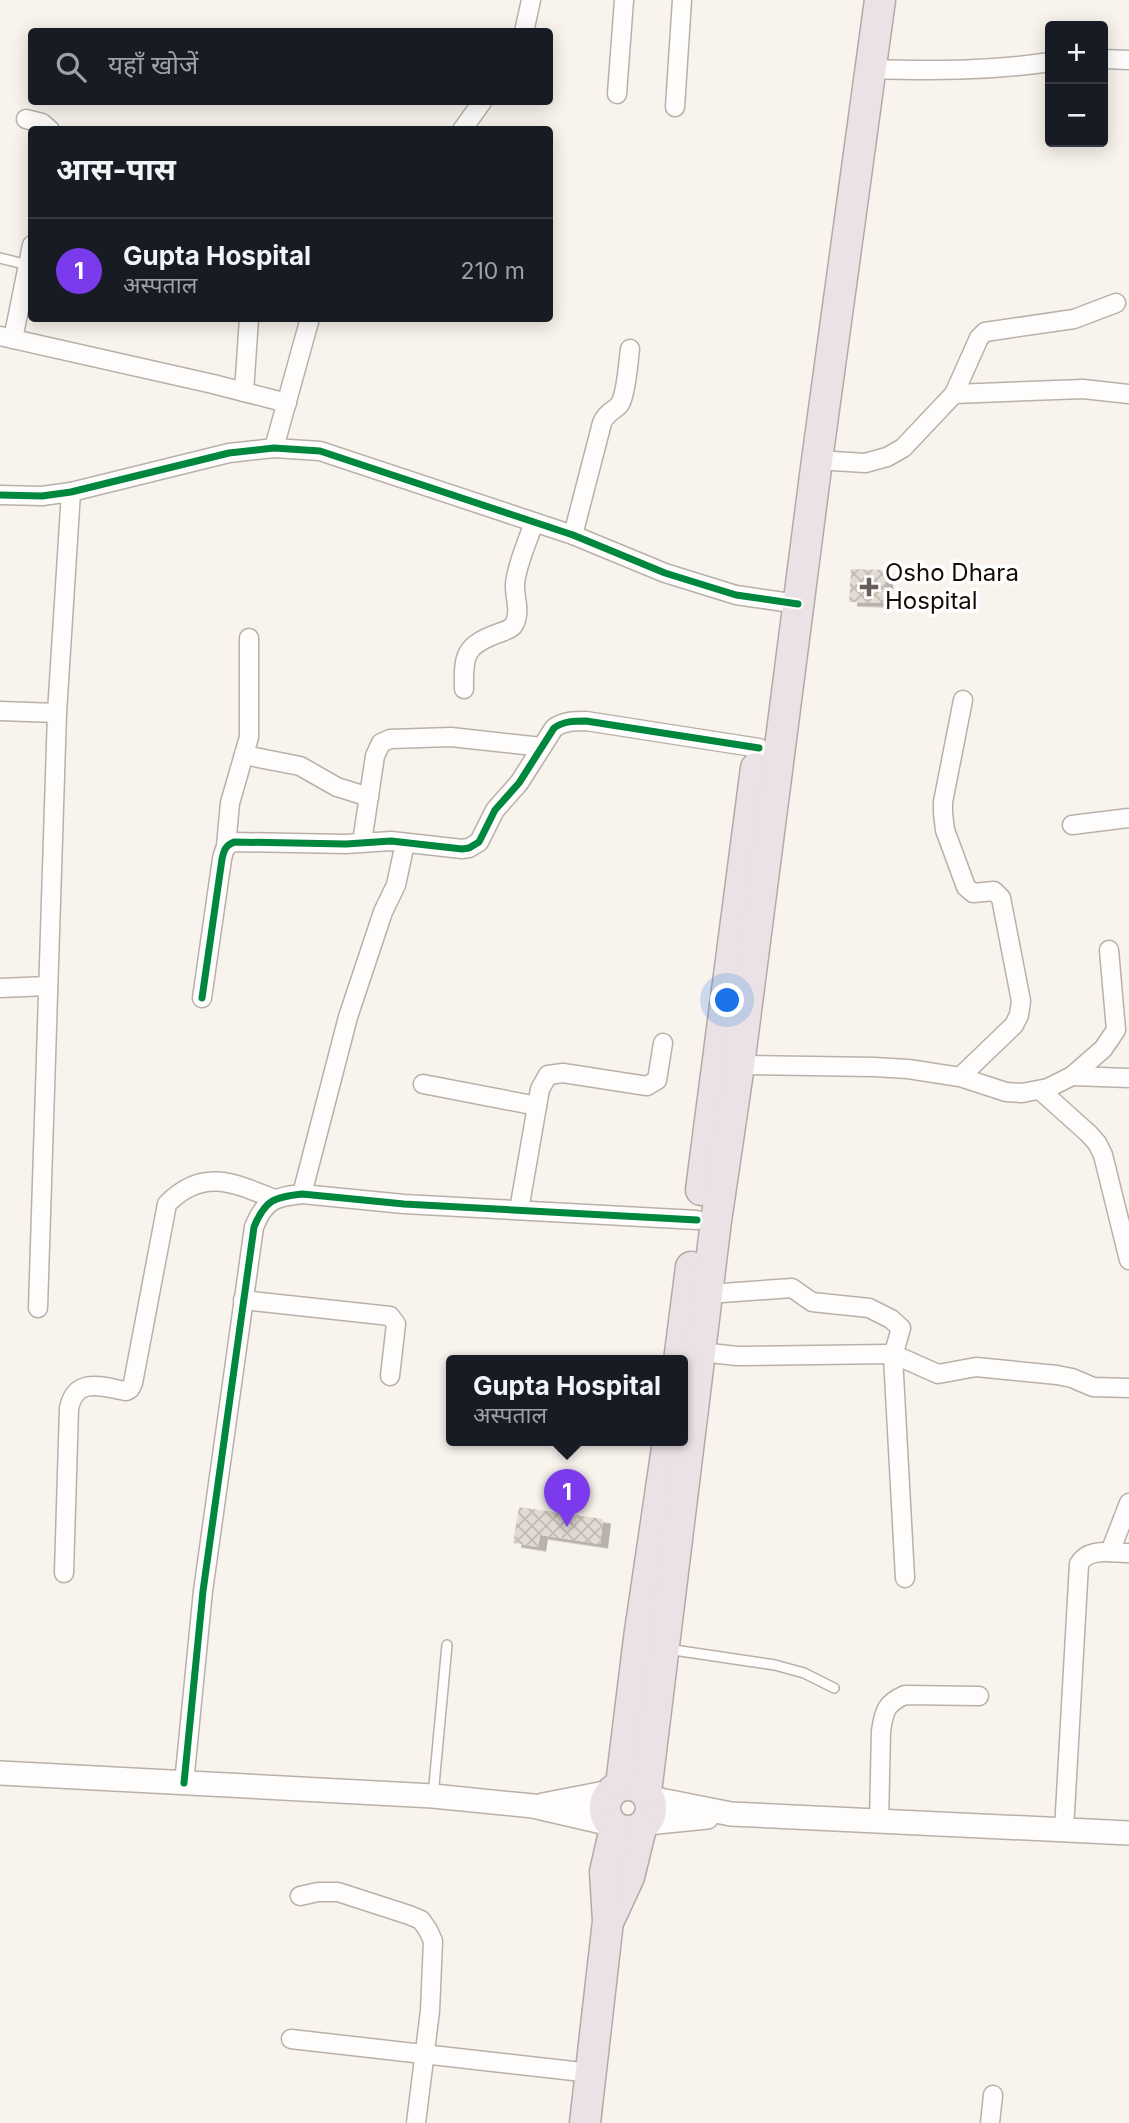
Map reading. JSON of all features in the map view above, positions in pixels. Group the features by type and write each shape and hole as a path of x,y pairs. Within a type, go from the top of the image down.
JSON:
{"highway":[{"path":"690,1356 708,1293 739,1065 788,604 806,400 828,219 861,0"},
{"path":"688,1377 697,1220 759,748 817,460 880,0"},
{"path":"585,2123 608,1921 629,1877 639,1638 667,1446"},
{"path":"630,1809 662,1648 681,1446"}],"street":[{"path":"525,28 531,0"},
{"path":"617,94 624,0"},
{"path":"675,107 682,0"},
{"path":"1108,59 1129,60"},
{"path":"870,69 986,70 1045,63"},
{"path":"465,126 480,105"},
{"path":"26,119 46,126"},
{"path":"28,261 6,337 288,403"},
{"path":"817,460 865,463 895,453 911,440 954,394 979,338 985,332 1074,319 1116,303"},
{"path":"244,392 249,322"},
{"path":"274,449 309,322"},
{"path":"573,535 602,422 607,413 622,400 630,349"},
{"path":"954,394 1083,389 1129,394"},
{"path":"0,495 42,496 71,492 229,453 274,449 320,451 573,535 665,573 736,595 788,604"},
{"path":"38,1308 57,713 71,492"},
{"path":"464,690 463,665 467,653 484,638 509,629 514,624 517,611 515,581 534,522"},
{"path":"202,998 226,846 230,803 249,737 249,638"},
{"path":"960,1077 1014,1026 1021,1001 1002,898 994,891 969,891 943,823 943,802 963,700"},
{"path":"0,711 57,713"},
{"path":"226,846 234,842 391,841 462,849 476,845 495,810 519,783 554,729 560,724 575,721 759,748"},
{"path":"362,842 375,756 381,743 390,739 451,737 542,747"},
{"path":"244,755 300,766 337,787 369,797"},
{"path":"1072,825 1129,818"},
{"path":"302,1194 348,1017 383,912 396,885 405,842"},
{"path":"739,1065 908,1069 960,1077 1006,1092 1040,1090 1072,1076 1103,1049 1116,1030 1109,950"},
{"path":"0,988 48,986"},
{"path":"519,1210 544,1079 552,1073 647,1087 657,1080 663,1043"},
{"path":"1072,1076 1129,1078"},
{"path":"423,1084 537,1106"},
{"path":"1040,1090 1097,1143 1103,1155 1129,1260"},
{"path":"64,1573 71,1398 77,1390 85,1386 126,1391 133,1383 167,1204 188,1186 216,1181 229,1181 274,1199"},
{"path":"184,1783 203,1591 243,1300 254,1227 265,1205 274,1199 302,1194 404,1204 697,1220"},
{"path":"708,1293 792,1288 812,1302 869,1308 891,1319 901,1328 893,1356 905,1578"},
{"path":"243,1300 390,1316 396,1324 390,1376"},
{"path":"690,1356 888,1354 938,1374 976,1367 1058,1375 1093,1387 1129,1388"},
{"path":"1110,1552 1129,1503"},
{"path":"1064,1830 1078,1571 1082,1558 1097,1552 1129,1553"},
{"path":"879,1822 881,1731 888,1706 905,1695 979,1696"},
{"path":"0,1773 433,1796 533,1806 1129,1833"},
{"path":"533,1806 630,1809"},
{"path":"300,1896 338,1892 410,1915 421,1920 428,1930 433,1941 430,2011 416,2123"},
{"path":"291,2039 591,2073"},
{"path":"990,2123 993,2095"}],"lane":[{"path":"0,258 27,265"},
{"path":"433,1796 447,1645"},
{"path":"662,1648 775,1665 804,1673 834,1688"}],"building":[{"path":"851,569 886,570 884,603 849,602"},
{"path":"519,1507 603,1519 600,1544 540,1535 538,1547 513,1543"}],"cycle path":[{"path":"0,495 42,496 71,492 229,453 274,448 320,451 573,535 665,573 736,595 798,604"},
{"path":"202,998 222,859 225,849 234,842 346,844 391,841 469,848 479,842 495,810 519,783 554,728 569,722 586,721 759,748"},
{"path":"184,1783 203,1591 254,1227 267,1205 277,1199 302,1194 404,1204 697,1220"}],"place":[{"name":"Osho Dhara Hospital","path":"869,587"},
{"name":"Gupta Hospital","path":"567,1527"}]}
